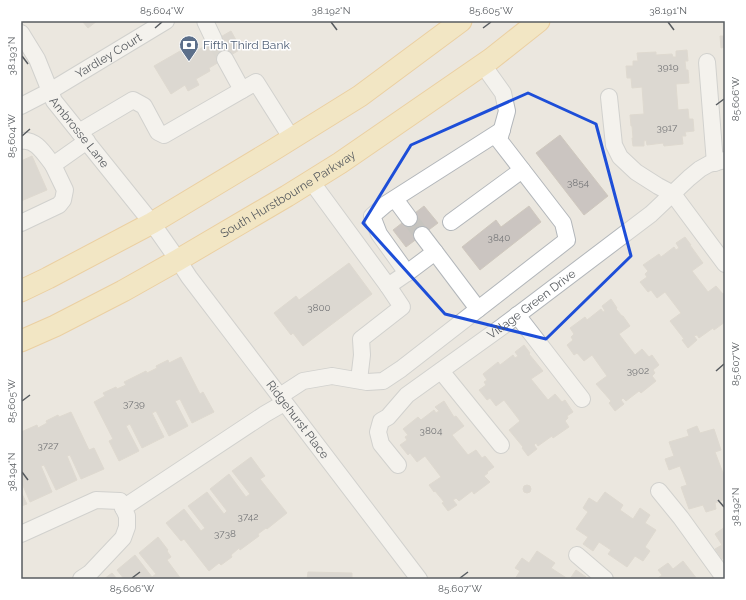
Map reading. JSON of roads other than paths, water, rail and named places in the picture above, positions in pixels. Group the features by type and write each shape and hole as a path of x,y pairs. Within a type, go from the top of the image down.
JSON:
{"main road":[{"name":"South Hurstbourne Parkway","path":"21,341 55,326 178,260 311,181 340,163 483,65 539,21"},
{"path":"21,291 152,223 292,139 360,96 453,23"}],"street":[{"name":"Yardley Court","path":"21,106 50,91 166,21"},
{"path":"205,21 214,40"},
{"name":"Ambrosse Lane","path":"21,32 37,59 54,101 152,223 178,260"},
{"path":"225,59 292,139"},
{"path":"707,62 720,161"},
{"path":"123,508 265,414 303,381 332,376 367,382 383,381 401,369 567,240 563,223 499,140 508,111 503,92 483,65"},
{"path":"53,165 83,137 133,100 144,106 158,132 164,135 249,86"},
{"path":"609,97 614,145 620,158 636,172 672,194 725,264"},
{"path":"407,273 379,234 372,216 386,204 502,130"},
{"path":"21,141 26,140 38,146 53,165 66,190 63,200 59,205 21,223"},
{"name":"Village Green Drive","path":"398,465 381,444 378,432 381,421 388,417 407,395 517,315 651,214 700,169 720,161"},
{"path":"451,222 522,170"},
{"path":"311,181 402,307 361,339 362,355 359,380"},
{"path":"395,199 409,218"},
{"path":"422,234 478,309"},
{"path":"388,286 435,252"},
{"name":"Ridgehurst Place","path":"178,260 189,277 419,579"},
{"path":"517,315 582,399"},
{"path":"441,371 501,445"},
{"path":"659,491 681,518 725,579"},
{"path":"21,534 96,500 120,501 127,516 127,527 123,538 90,573 81,579"},
{"path":"577,555 605,579"}],"tunnel":[{"path":"214,40 225,59"},
{"path":"409,218 422,235"}],"place":[{"name":"Fifth Third Bank","path":"189,62"}]}
